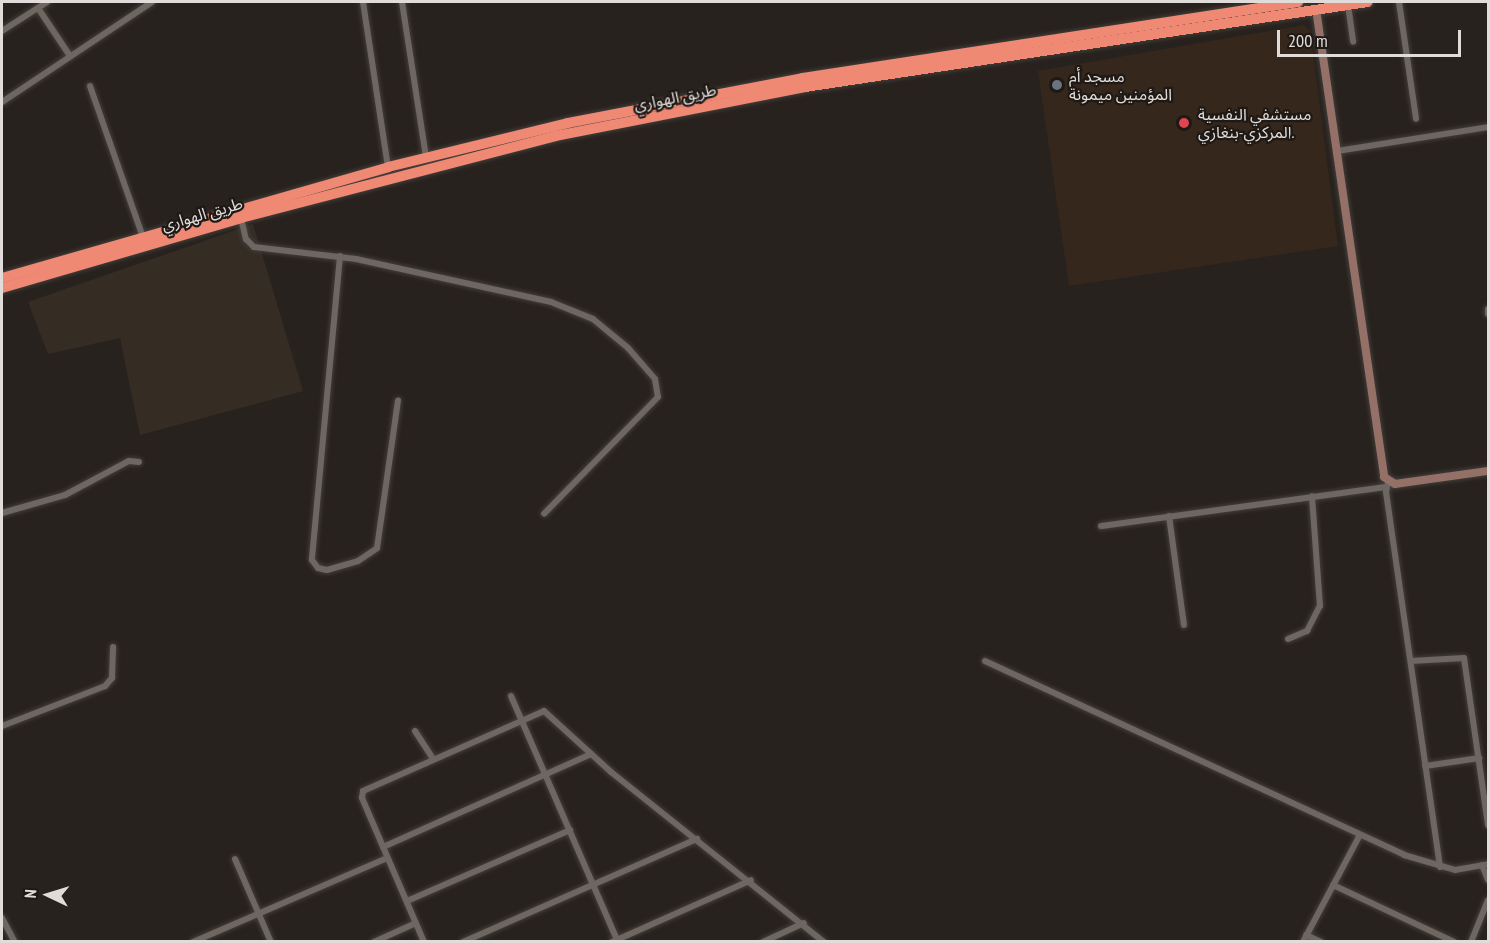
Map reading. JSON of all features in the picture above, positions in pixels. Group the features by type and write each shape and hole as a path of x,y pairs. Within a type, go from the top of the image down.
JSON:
{"highway":[{"name":"طريق الهواري","path":"2,278 388,167 568,123 1298,2"},
{"name":"طريق الهواري","path":"2,288 241,218 556,136 804,83 1368,2"}],"street":[{"path":"2,31 47,2"},
{"path":"2,102 152,2"},
{"path":"363,2 388,167"},
{"path":"402,2 426,157"},
{"path":"1399,2 1416,119"},
{"path":"1348,4 1353,42"},
{"path":"38,8 70,56"},
{"path":"1316,9 1383,473 1387,485 1440,867"},
{"path":"90,86 143,237"},
{"path":"1337,151 1488,127"},
{"path":"241,218 246,239 254,247 340,256 428,273 571,309 612,333 655,379 659,388 656,402 544,514"},
{"path":"340,256 312,560 318,568 358,561 377,548 398,400"},
{"path":"2,513 65,495 129,461 139,462"},
{"path":"1101,526 1488,471"},
{"path":"1288,639 1310,628 1320,606 1312,496"},
{"path":"1169,516 1184,625"},
{"path":"2,726 105,686 112,678 113,647"},
{"path":"1410,661 1464,657 1488,825"},
{"path":"985,661 1360,835 1440,867 1460,870 1485,864 1488,880"},
{"path":"511,696 616,941 751,880"},
{"path":"424,942 387,858 363,791 521,719 546,711 591,754 751,880 824,942"},
{"path":"415,731 433,759"},
{"path":"383,847 591,754"},
{"path":"1425,766 1479,758"},
{"path":"406,901 570,830"},
{"path":"1321,942 1304,938 1360,835"},
{"path":"463,942 697,839"},
{"path":"194,942 387,858"},
{"path":"235,859 272,942"},
{"path":"1333,885 1454,942"},
{"path":"1472,942 1488,900"},
{"path":"2,918 15,942"},
{"path":"374,942 416,923"},
{"path":"763,942 804,923"}],"shaded area":[{"name":"مستشفي النفسية المركزي-بنغازي.","path":"1304,25 1310,30 1338,246 1069,286 1038,71"},
{"path":"253,224 303,391 140,435 120,338 48,354 28,302"}],"place":[{"name":"مسجد أم المؤمنين ميمونة","path":"1057,85"},
{"name":"مستشفي النفسية المركزي-بنغازي.","path":"1184,123"}]}
